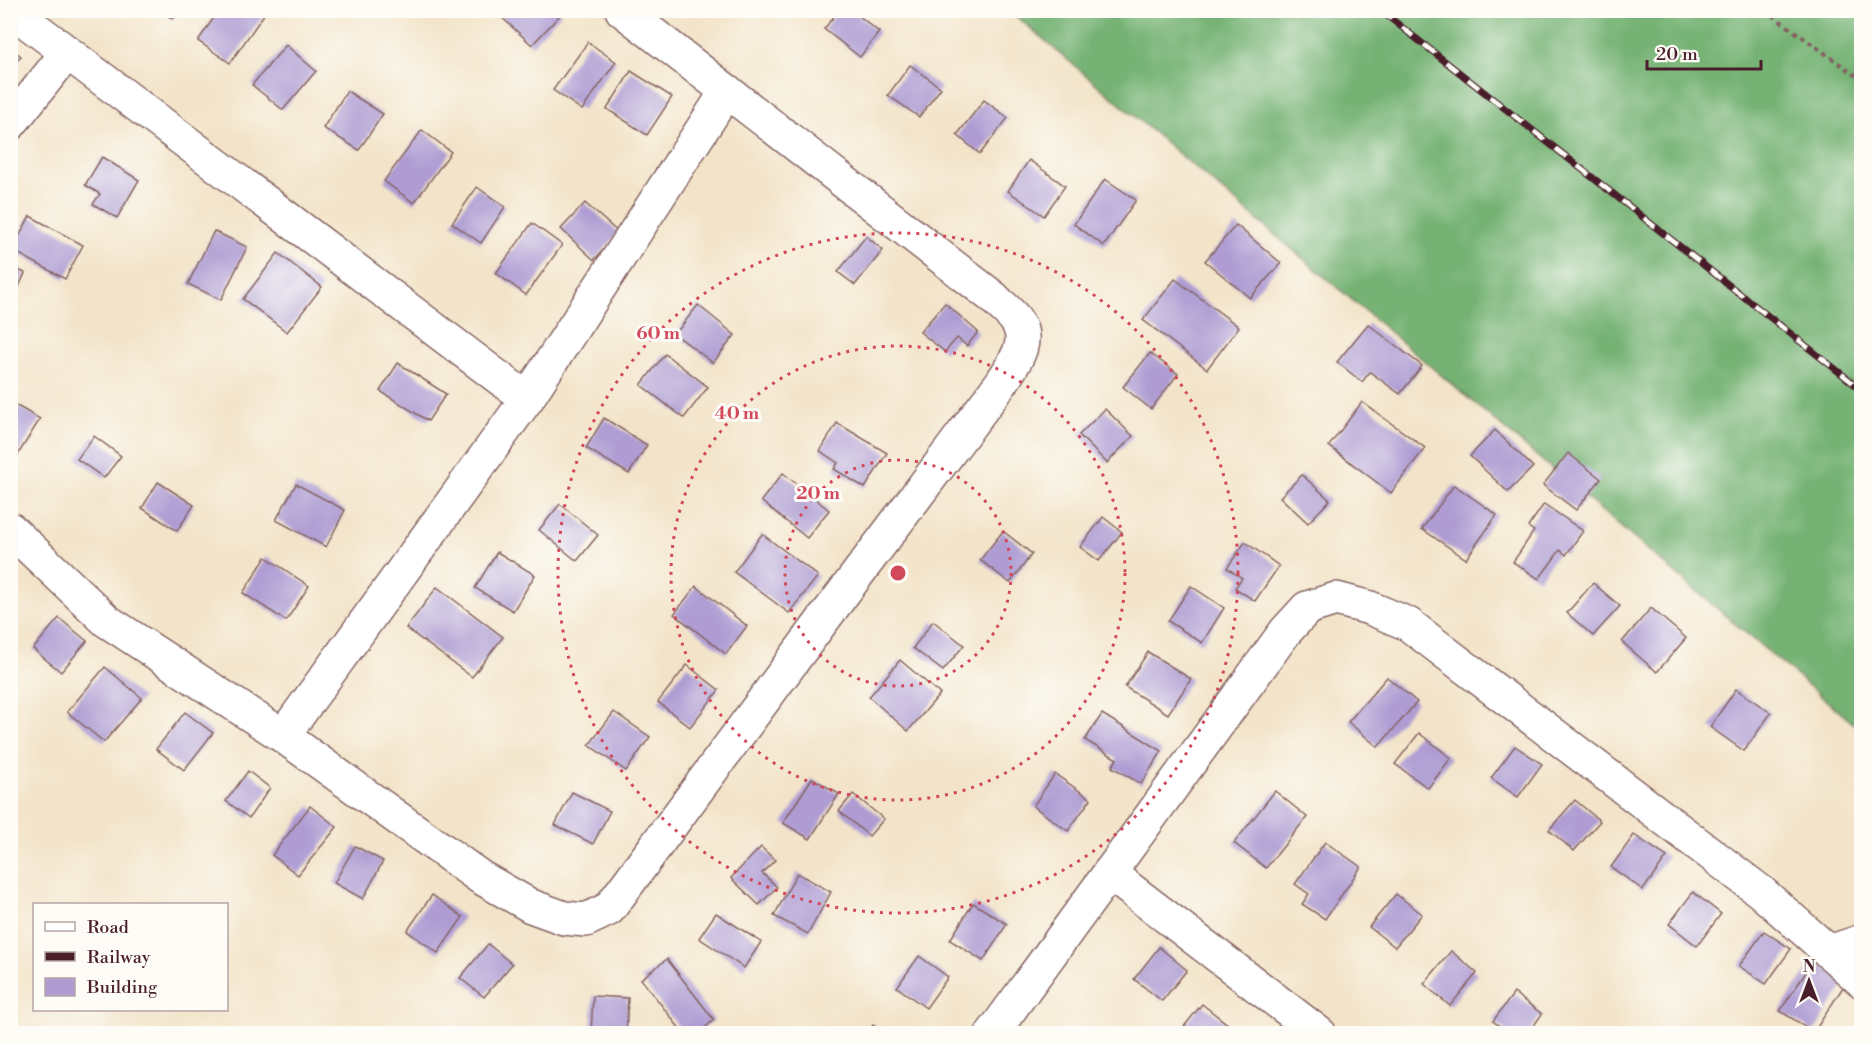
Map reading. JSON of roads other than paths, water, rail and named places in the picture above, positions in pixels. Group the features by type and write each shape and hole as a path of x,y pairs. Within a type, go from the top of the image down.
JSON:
{"street":[{"path":"11,10 527,399"},
{"path":"10,529 107,621 283,736 480,877 531,906 564,918 586,920 609,909 1002,382 1018,356 1023,338 1017,322 994,298 622,10"},
{"path":"10,124 67,53"},
{"path":"283,736 527,399 727,91"},
{"path":"992,1034 1285,632 1307,608 1336,599 1370,608 1408,624 1761,892 1862,981"},
{"path":"1109,873 1320,1034"},
{"path":"1829,952 1862,941"}],"railway":[{"path":"1380,10 1862,390"}]}
